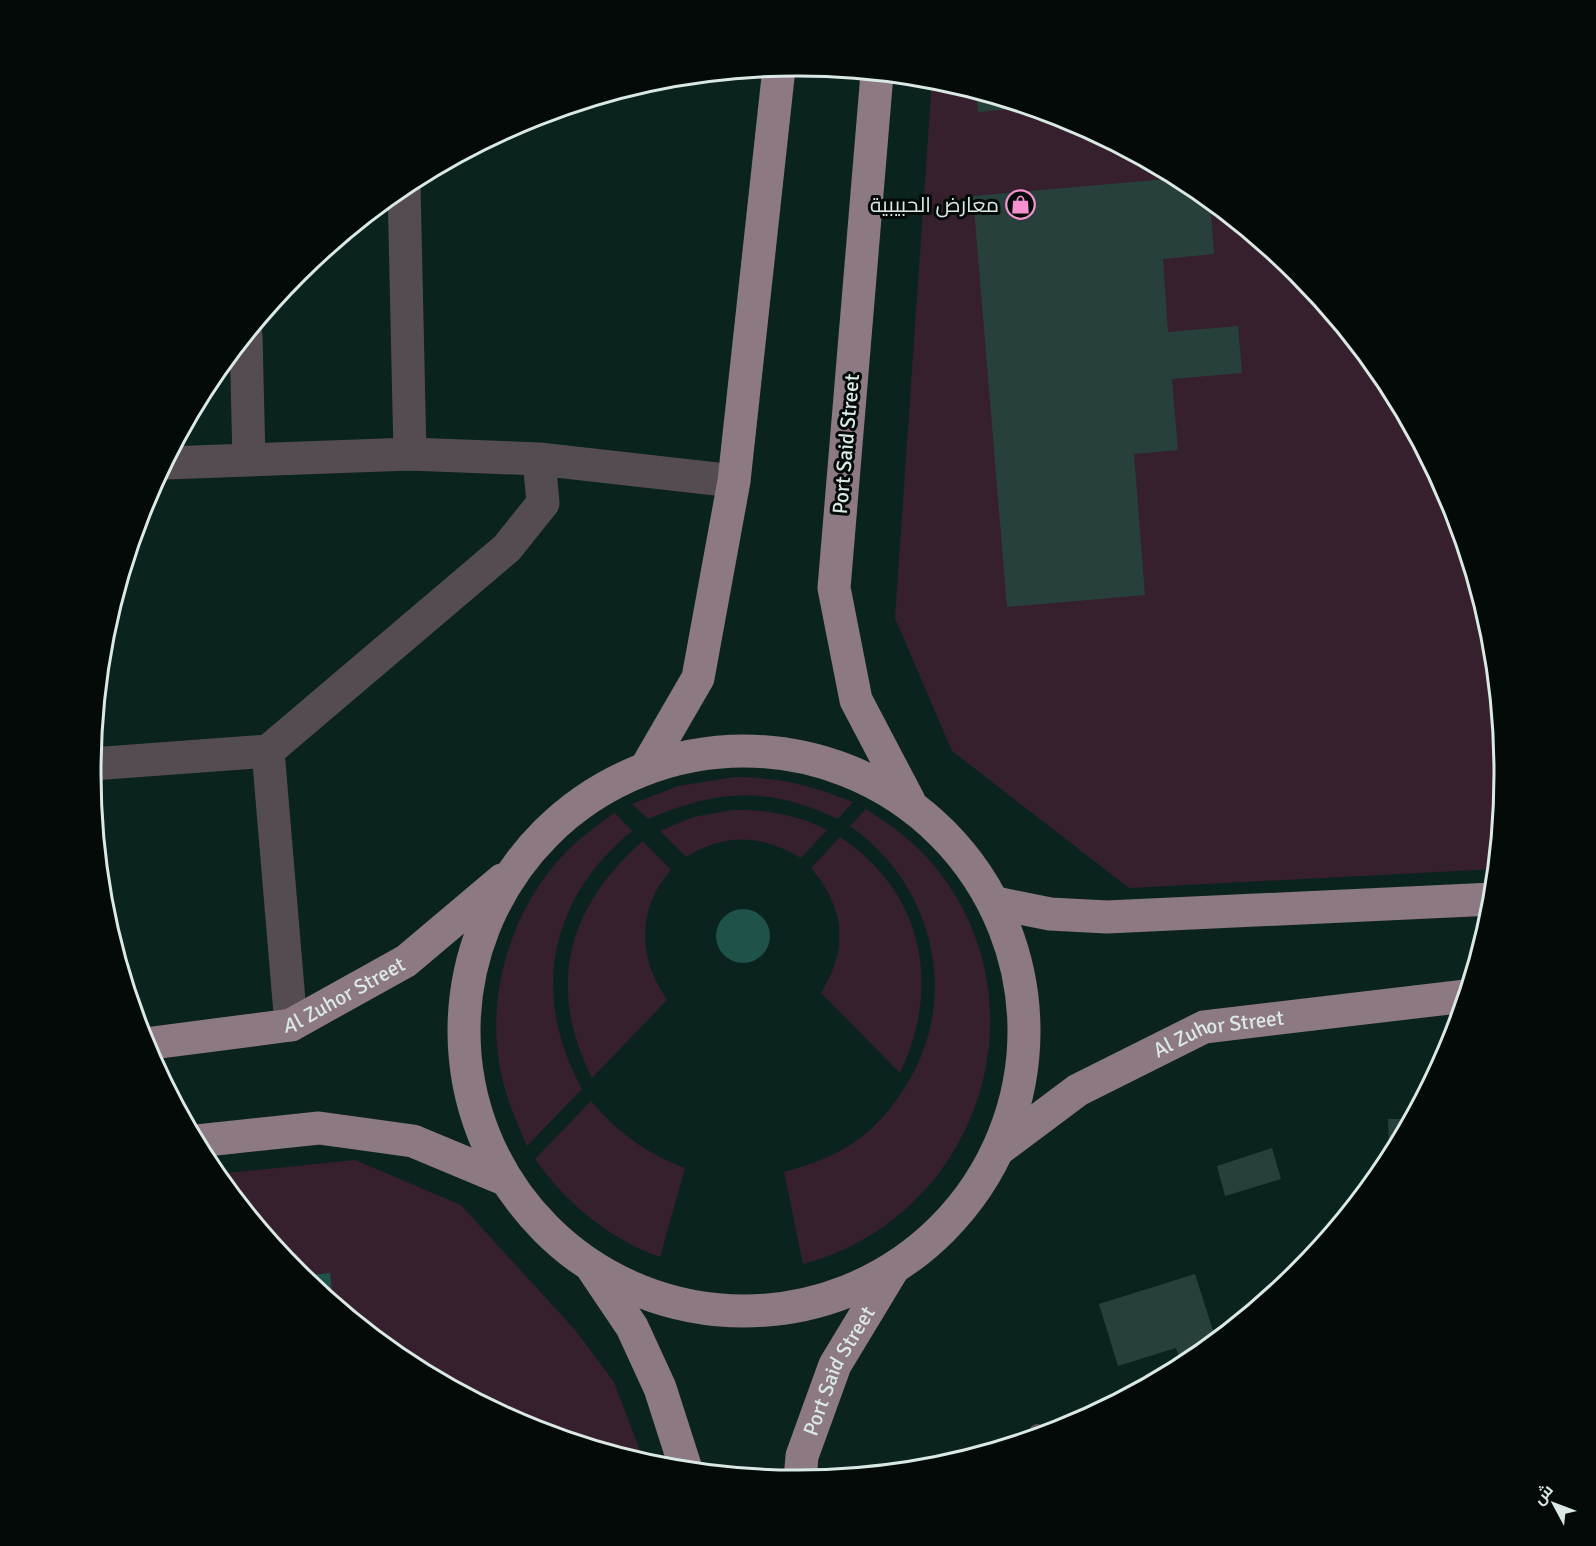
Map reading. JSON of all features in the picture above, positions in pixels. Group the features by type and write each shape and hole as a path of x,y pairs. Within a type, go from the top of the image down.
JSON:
{"main road":[{"path":"647,766 698,678 734,481 778,77"},
{"name":"Port Said Street","path":"876,81 834,588 856,700 909,801"},
{"path":"737,749 827,760 909,801 958,847 996,903 1022,983 1023,1068 999,1149 955,1217 893,1269 821,1301 743,1312 664,1302 592,1269 543,1229 504,1179 472,1105 462,1024 476,944 512,871 571,808 647,766 737,749"},
{"name":"Al Zuhor Street","path":"156,1043 291,1025 406,961 512,871"},
{"path":"996,903 1050,914 1107,917 1483,899"},
{"name":"Al Zuhor Street","path":"999,1149 1078,1090 1204,1027 1458,997"},
{"path":"207,1140 319,1128 413,1141 504,1179"},
{"path":"592,1269 632,1327 660,1388 683,1460"},
{"name":"Port Said Street","path":"801,1470 802,1456 835,1365 893,1269"}],"street":[{"path":"405,198 410,454"},
{"path":"246,347 249,460"},
{"path":"174,463 410,454 539,459 734,481"},
{"path":"101,763 268,751 507,548 543,503 539,459"},
{"path":"268,751 291,1025"}],"shaded area":[{"path":"931,90 1022,113 1065,130 1106,148 1185,194 1257,249 1322,314 1351,349 1377,386 1423,465 1458,549 1471,593 1489,682 1493,727 1493,819 1488,869 1129,888 952,751 895,618"},
{"path":"734,777 795,783 853,802 838,819 789,801 743,795 698,802 648,819 632,804 678,786"},
{"path":"866,809 923,853 967,916 986,976 990,1037 978,1097 953,1152 915,1201 864,1239 803,1264 784,1172 816,1162 839,1151 855,1142 878,1122 902,1092 921,1058 931,1021 935,985 931,948 921,914 903,881 880,851 850,826"},
{"path":"733,810 781,814 804,820 827,830 801,858 772,844 744,840 729,840 715,844 686,857 660,831 693,817"},
{"path":"615,813 632,831 604,858 582,887 566,917 556,950 553,984 556,1018 566,1053 582,1089 527,1146 505,1090 498,1052 496,1021 505,960 528,903 545,877 571,847"},
{"path":"840,837 868,859 890,885 907,913 917,943 921,974 920,1007 913,1040 900,1073 821,993 836,960 839,929 831,898 811,868"},
{"path":"643,841 671,870 652,901 645,934 650,967 667,1000 592,1078 578,1044 570,1012 568,980 572,950 581,921 596,893 617,866"},
{"path":"738,909 748,909 762,917 768,926 770,936 768,946 762,955 748,963 738,963 721,951 716,941 716,931 728,914"},
{"path":"591,1101 611,1123 645,1149 685,1168 660,1257 623,1240 590,1218 561,1191 535,1159"},
{"path":"355,1160 461,1205 576,1331 614,1382 640,1451 574,1433 531,1416 490,1398 411,1352 339,1297 306,1265 274,1232 228,1173"},
{"path":"330,1273 332,1290 316,1275"}],"building":[{"path":"977,100 1010,109 978,112"},
{"path":"1161,179 1211,212 1214,254 1163,259 1168,332 1238,326 1242,373 1172,379 1178,450 1134,454 1145,595 1007,607 973,196"},
{"path":"1388,1119 1402,1119 1401,1121 1389,1141"},
{"path":"1272,1148 1281,1179 1225,1196 1217,1166"},
{"path":"1195,1274 1213,1332 1179,1356 1176,1348 1118,1366 1099,1304"}],"place":[{"name":"معارض الحبيبية","path":"1020,205"}]}
